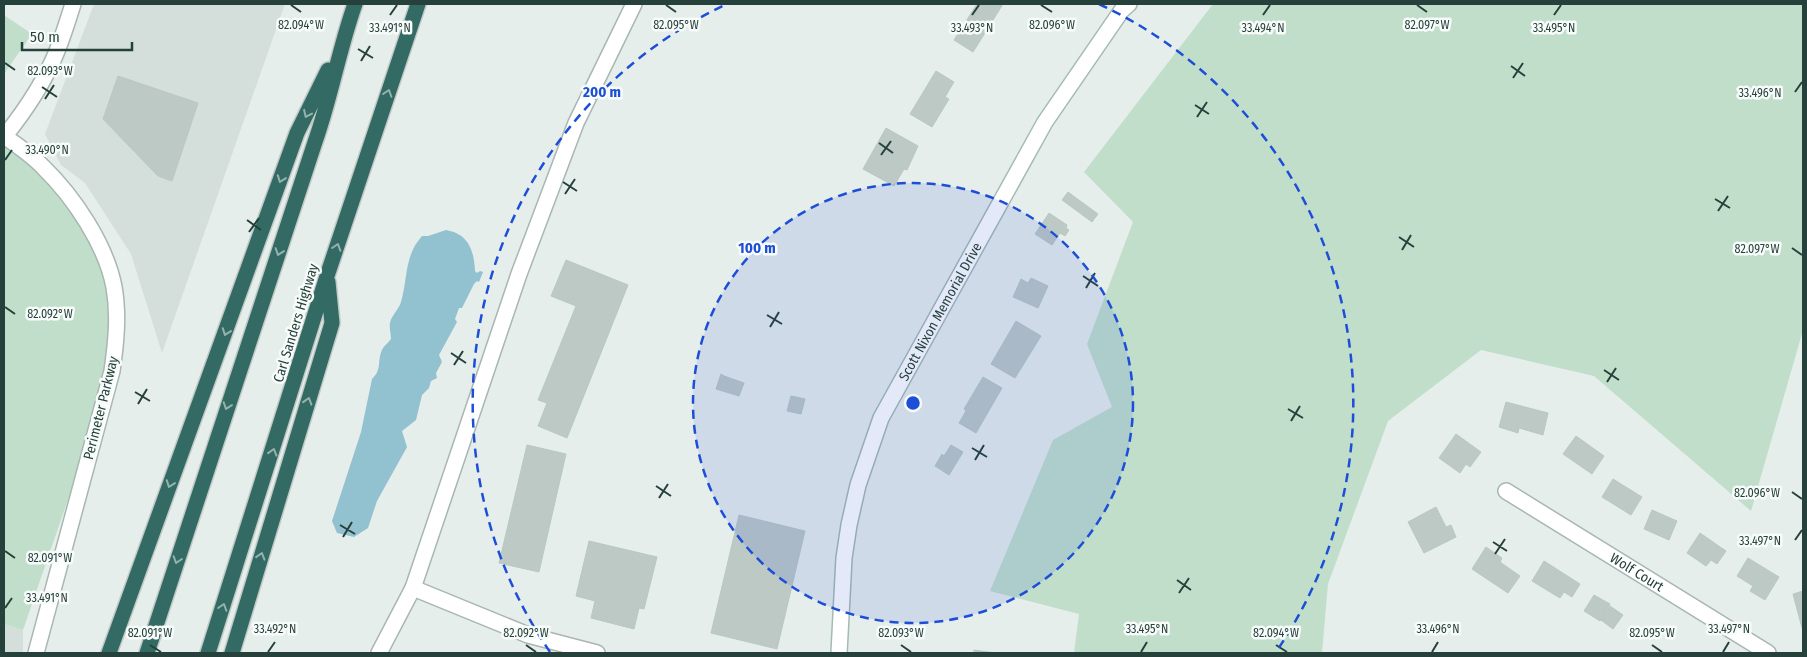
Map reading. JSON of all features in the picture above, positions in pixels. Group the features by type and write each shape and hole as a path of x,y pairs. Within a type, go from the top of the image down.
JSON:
{"highway":[{"path":"147,653 224,413 316,139 343,38 355,4"},
{"name":"Carl Sanders Highway","path":"208,653 327,276 418,4"},
{"path":"109,653 298,133 343,38"},
{"path":"232,653 332,323 327,276"}],"street":[{"path":"4,137 27,107 42,81 56,52 73,4"},
{"path":"379,653 413,588 519,274 576,123 634,4"},
{"name":"Scott Nixon Memorial Drive","path":"839,653 844,558 849,525 858,485 881,418 1045,122 1122,10 1129,4"},
{"name":"Perimeter Parkway","path":"4,137 42,165 70,198 89,227 106,258 114,288 117,316 117,341 112,371 36,653"},
{"name":"Wolf Court","path":"1506,491 1768,653"},
{"path":"413,588 528,635 597,653"}],"shaded area":[{"path":"94,4 285,4 162,353 131,254 85,183 61,165 45,134"},
{"path":"4,624 23,630 23,653 4,653"}],"green space":[{"path":"1213,4 1803,4 1803,330 1751,511 1594,376 1481,350 1388,421 1328,584 1322,653 1074,653 1079,614 990,591 1053,440 1112,407 1087,344 1133,222 1084,172"},
{"path":"4,15 32,34 4,74"},
{"path":"4,137 55,179 106,258 114,358 92,430 23,630 4,624"}],"water":[{"path":"446,230 454,232 465,239 471,250 475,271 477,273 483,272 479,282 477,281 474,284 462,308 459,308 455,319 457,322 439,355 442,362 436,373 437,378 431,381 429,388 422,395 416,420 402,431 407,447 377,501 368,528 354,537 337,533 332,521 361,432 372,379 377,371 383,348 391,339 390,323 401,302 409,259 422,236"}],"building":[{"path":"977,4 1003,4 973,52 954,40"},
{"path":"936,71 954,82 945,97 949,99 932,127 910,114"},
{"path":"118,76 198,103 172,181 158,176 103,119"},
{"path":"886,128 918,146 907,170 904,169 894,186 863,169"},
{"path":"1068,192 1098,214 1092,222 1062,200"},
{"path":"1049,213 1067,225 1066,228 1069,230 1065,236 1060,233 1052,245 1035,234"},
{"path":"566,260 628,285 567,438 538,426 547,403 538,400 576,306 551,296"},
{"path":"1031,278 1048,286 1038,308 1013,297 1021,279 1028,283"},
{"path":"1016,321 1041,336 1015,378 991,364"},
{"path":"721,374 744,383 739,396 716,389"},
{"path":"983,377 1002,388 976,433 959,423 966,411 964,409"},
{"path":"791,396 805,399 801,414 787,411"},
{"path":"1506,402 1548,413 1543,435 1519,428 1518,433 1499,427"},
{"path":"1456,434 1481,452 1470,467 1466,464 1460,473 1439,458"},
{"path":"1576,436 1604,456 1592,474 1563,454"},
{"path":"527,445 566,454 539,572 499,563"},
{"path":"951,445 963,452 949,475 935,466 942,454 944,456"},
{"path":"1613,479 1642,497 1631,515 1602,497"},
{"path":"1436,507 1446,527 1451,525 1456,537 1424,553 1408,522"},
{"path":"1652,510 1677,521 1669,540 1644,529"},
{"path":"739,515 805,531 777,649 711,633"},
{"path":"1700,533 1726,551 1717,564 1711,560 1706,566 1687,553"},
{"path":"589,541 657,557 644,609 639,608 634,629 591,618 595,601 576,596"},
{"path":"1486,547 1502,558 1500,562 1520,576 1508,593 1472,569"},
{"path":"1748,558 1779,577 1765,600 1750,591 1753,586 1737,576"},
{"path":"1544,561 1580,584 1572,597 1564,592 1560,598 1532,581"},
{"path":"1803,591 1803,628 1802,628 1793,594"},
{"path":"1594,595 1610,604 1600,621 1584,611"},
{"path":"1610,606 1623,615 1613,629 1601,620"},
{"path":"974,650 996,653 974,653"}]}
